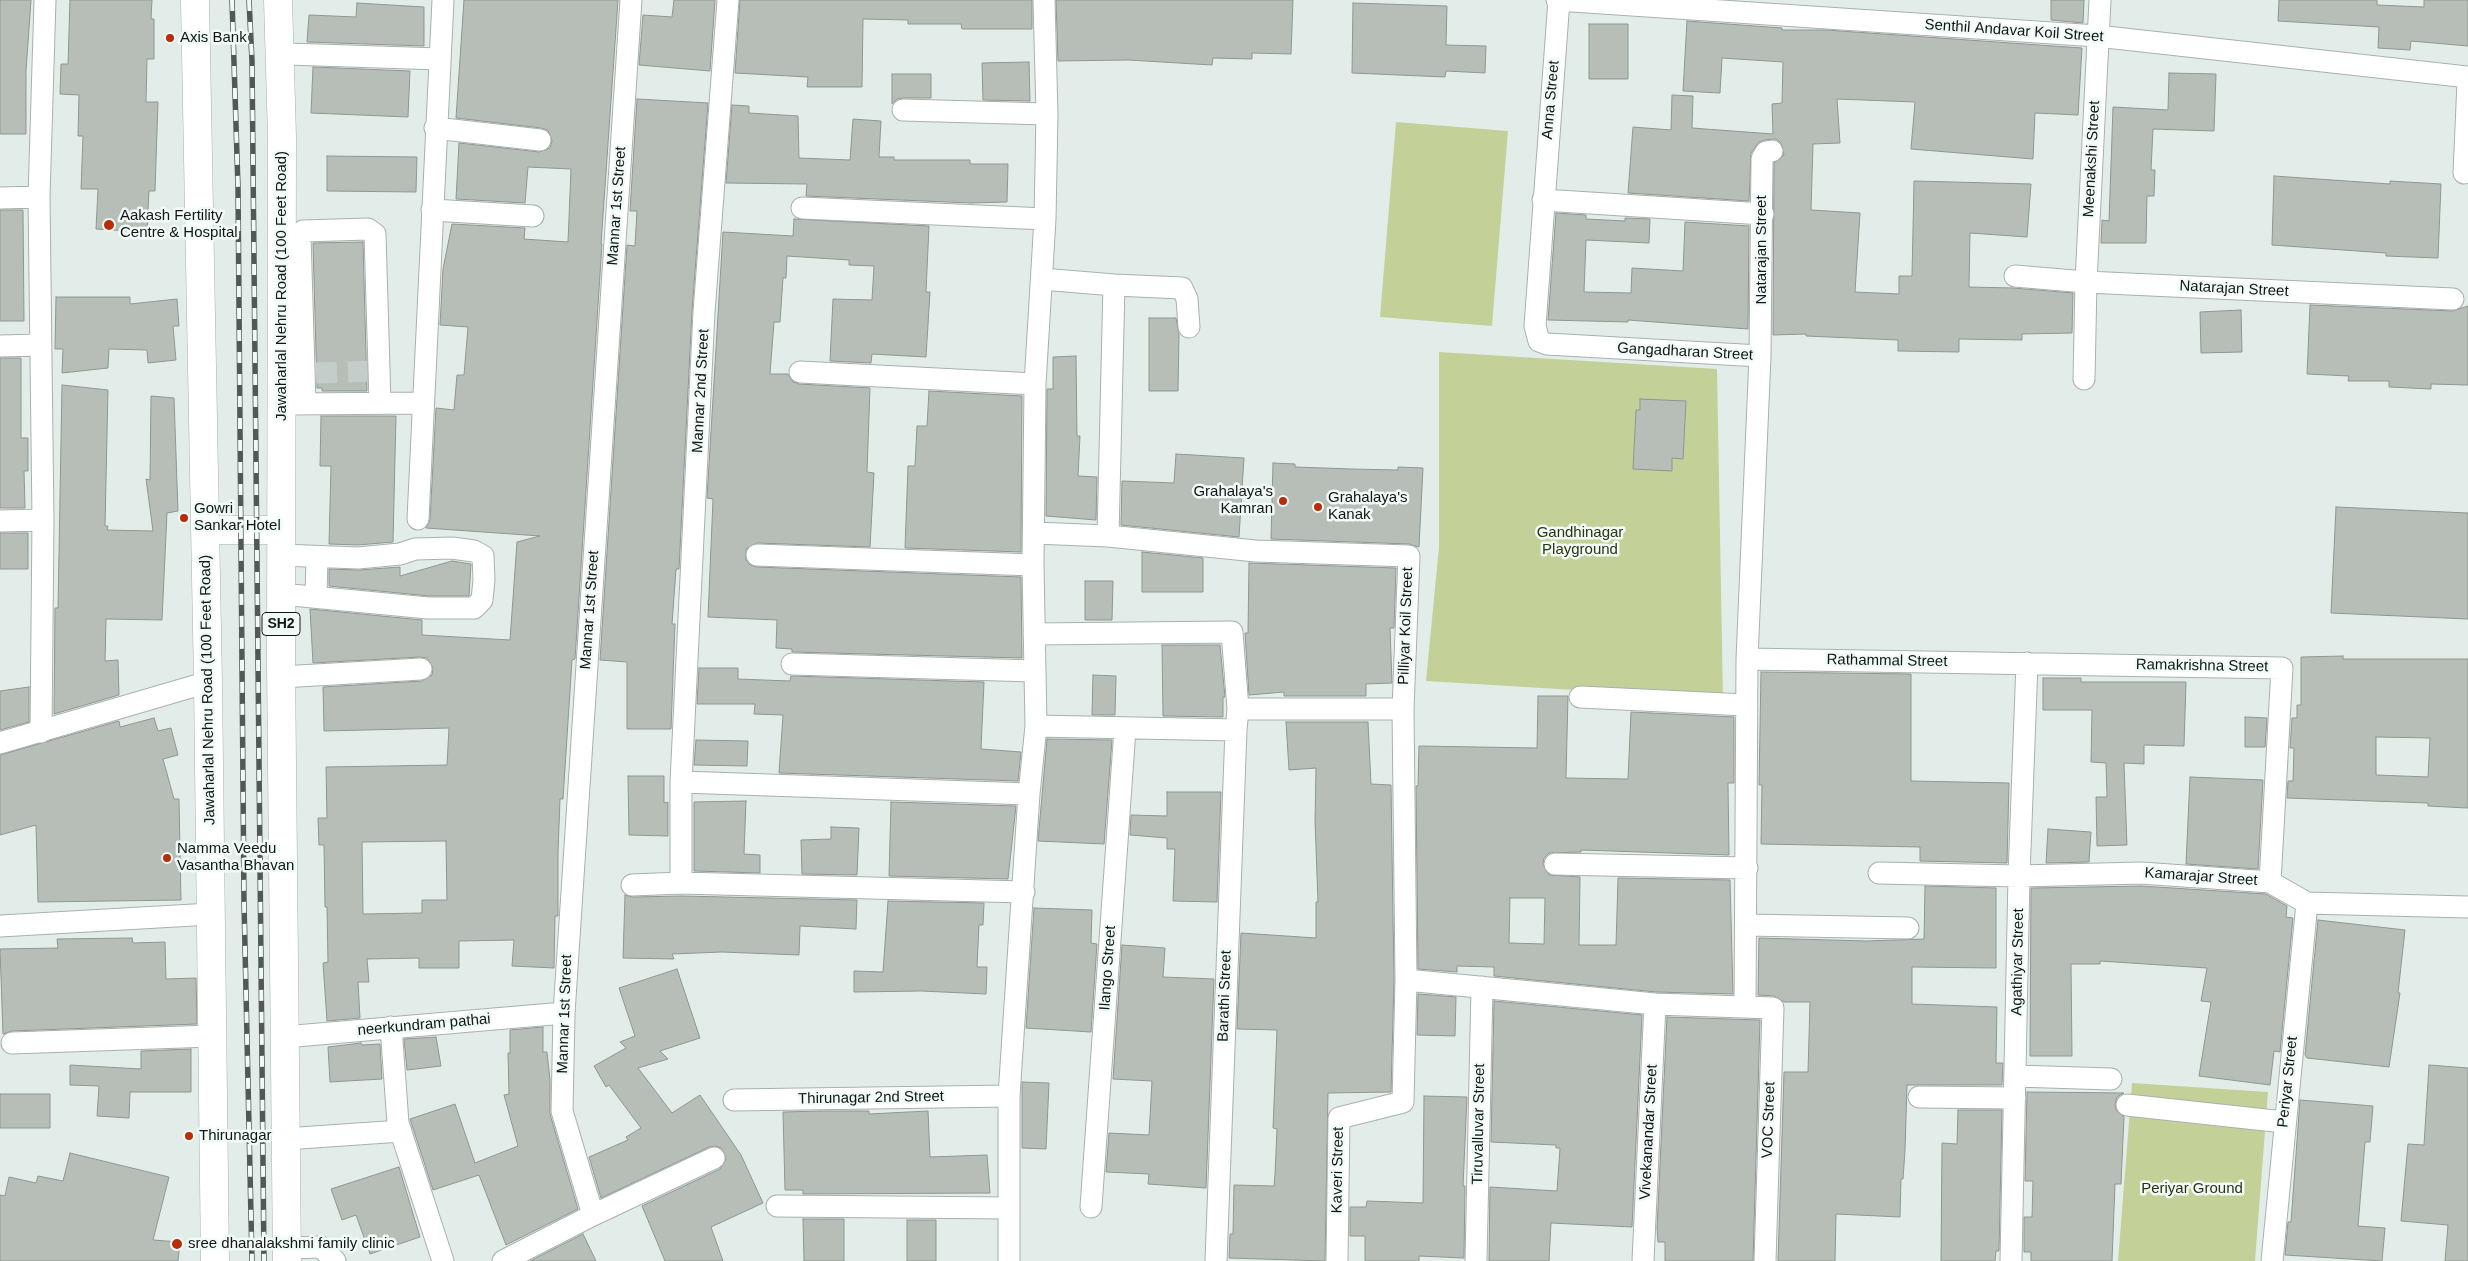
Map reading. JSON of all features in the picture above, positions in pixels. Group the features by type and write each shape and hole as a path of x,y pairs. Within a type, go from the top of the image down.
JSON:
{"main road":[{"name":"Jawaharlal Nehru Road (100 Feet Road)","path":"195,0 208,682 215,1261"},
{"name":"Jawaharlal Nehru Road (100 Feet Road)","path":"278,0 300,373 293,404 281,542 287,1254"},
{"path":"205,530 281,542"}],"street":[{"path":"42,732 43,520 39,197 44,0"},
{"path":"418,519 435,128 443,0"},
{"name":"Mannar 1st Street","path":"593,1215 562,1111 564,1013 631,0"},
{"name":"Mannar 2nd Street","path":"681,883 681,782 704,312 728,0"},
{"path":"1009,1261 1009,1096 1036,726 1033,564 1035,384 1045,218 1044,0"},
{"name":"Senthil Andavar Koil Street","path":"1559,0 2097,36 2468,77"},
{"name":"Anna Street","path":"1543,200 1559,0"},
{"name":"Meenakshi Street","path":"2084,379 2086,282 2100,0"},
{"path":"280,50 287,54 440,59"},
{"path":"2464,172 2468,82"},
{"path":"903,110 1046,114"},
{"path":"435,128 540,140"},
{"name":"Natarajan Street","path":"1760,356 1762,159 1766,152 1772,151"},
{"path":"0,198 39,197"},
{"path":"1543,200 1762,214"},
{"name":"Gangadharan Street","path":"1543,200 1535,326 1539,341 1547,344 1760,356 1747,658 1746,1006"},
{"path":"802,208 1045,218"},
{"path":"432,210 533,216"},
{"path":"300,373 300,234 303,231 372,230 375,234 376,371 380,403"},
{"name":"Natarajan Street","path":"2015,276 2086,282 2453,299"},
{"path":"1042,279 1182,288 1187,299 1188,327"},
{"path":"1108,536 1114,285"},
{"path":"0,346 40,345"},
{"path":"800,372 1035,384"},
{"path":"293,404 423,403"},
{"path":"0,521 43,520"},
{"name":"Pilliyar Koil Street","path":"1034,533 1108,536 1256,551 1409,556 1403,709 1406,980"},
{"path":"281,542 317,557 358,558 400,554 415,549 460,549 474,551 483,556 484,580 482,600 474,608 428,608 281,594"},
{"path":"757,555 1033,564"},
{"path":"316,596 317,557"},
{"name":"Barathi Street","path":"1034,634 1232,632 1238,709 1216,1261"},
{"name":"Rathammal Street","path":"1747,658 2027,664"},
{"path":"792,664 1034,671"},
{"name":"Agathiyar Street","path":"2011,1261 2019,876 2027,664"},
{"name":"Ramakrishna Street","path":"2027,664 2282,668 2270,882"},
{"path":"281,677 421,669"},
{"path":"0,743 208,682"},
{"path":"1580,697 1746,705"},
{"path":"1238,709 1403,709"},
{"path":"1036,726 1236,730"},
{"name":"Ilango Street","path":"1091,1207 1125,729"},
{"path":"681,782 1030,794"},
{"path":"1555,864 1747,868"},
{"name":"Kamarajar Street","path":"1879,874 2019,876 2141,872 2270,882 2307,903 2468,907"},
{"path":"632,885 681,883 1024,892"},
{"name":"Periyar Street","path":"2272,1261 2284,1122 2307,903"},
{"path":"0,926 210,914"},
{"path":"1746,925 1908,928"},
{"path":"1406,980 1655,1004 1746,1006"},
{"name":"Kaveri Street","path":"1337,1261 1339,1118 1403,1102 1406,980"},
{"name":"Tiruvalluvar Street","path":"1476,1261 1482,987"},
{"name":"Vivekanandar Street","path":"1644,1261 1655,1004"},
{"name":"VOC Street","path":"1746,1006 1773,1008 1764,1261"},
{"name":"neerkundram pathai","path":"284,1037 564,1013"},
{"path":"391,1027 400,1131 443,1261"},
{"path":"12,1043 211,1036"},
{"path":"2016,1076 2111,1080"},
{"name":"Thirunagar 2nd Street","path":"734,1100 1009,1096"},
{"path":"1919,1097 2015,1098"},
{"path":"2127,1106 2284,1122"},
{"path":"285,1138 400,1131"},
{"path":"503,1261 593,1215 714,1158"},
{"path":"776,1206 1009,1208"},
{"path":"287,1254 321,1246 335,1261"}],"green space":[{"path":"1396,122 1508,131 1492,326 1380,317"},
{"name":"Gandhinagar Playground","path":"1439,352 1717,369 1723,699 1426,681 1439,547"},
{"name":"Periyar Ground","path":"2132,1083 2268,1092 2255,1261 2118,1261"}],"building":[{"path":"0,0 31,0 26,71 26,134 0,134"},
{"path":"70,0 152,0 151,19 154,19 154,59 147,59 146,102 158,102 155,191 149,191 147,232 96,229 98,189 81,189 83,136 78,136 79,95 60,94 61,64 68,64"},
{"path":"464,0 618,0 575,659 572,660 563,799 560,799 558,916 555,916 554,968 512,966 514,940 459,941 459,968 419,968 419,958 367,959 369,982 358,982 360,1018 327,1021 323,963 328,962 327,907 325,907 324,845 319,845 318,818 327,818 326,767 447,765 449,728 324,731 323,687 422,681 432,675 433,668 427,658 420,657 313,663 310,609 422,620 422,635 510,640 517,542 540,536 426,528 430,520 436,408 454,410 457,375 464,375 468,327 440,325 443,269 452,224 525,228 524,239 568,242 571,169 528,167 525,203 456,199 459,143 539,152 550,148 552,141 548,130 456,118","holes":["446,841 447,900 422,900 422,913 363,914 362,842"]},
{"path":"674,0 715,0 710,71 639,65 643,15 672,17"},
{"path":"740,0 1032,0 1032,29 962,29 961,24 908,24 908,20 863,19 862,87 807,87 808,77 735,73"},
{"path":"1056,0 1293,0 1291,54 1252,53 1252,59 1213,58 1212,65 1128,60 1058,61"},
{"path":"2051,0 2084,0 2083,23 2051,20"},
{"path":"2279,0 2377,0 2377,5 2424,7 2424,0 2468,0 2468,46 2411,41 2410,50 2378,48 2379,27 2278,21"},
{"path":"357,3 424,7 424,46 307,42 309,15 356,17"},
{"path":"1353,3 1447,6 1446,45 1486,46 1485,73 1446,71 1445,77 1352,73"},
{"path":"1687,21 1782,28 1782,30 1826,30 2082,48 2078,115 2035,113 2033,159 1911,149 1915,102 1837,99 1840,143 1813,144 1811,210 1860,213 1855,292 1899,294 1899,276 1912,276 1914,181 2031,184 2027,237 1970,233 1969,287 2013,288 2073,293 2072,333 2022,334 2022,340 1959,339 1959,352 1898,351 1898,340 1806,336 1806,334 1773,335 1774,163 1784,155 1781,143 1776,139 1764,140 1759,142 1751,153 1749,201 1628,193 1633,127 1671,130 1672,95 1693,96 1692,128 1773,134 1772,104 1782,103 1783,62 1722,58 1720,93 1683,91"},
{"path":"1589,24 1628,24 1628,79 1589,79"},
{"path":"1029,62 1030,101 983,100 982,63"},
{"path":"313,67 410,71 408,117 311,113"},
{"path":"2169,73 2216,74 2214,131 2153,129 2151,170 2155,170 2154,196 2147,196 2146,243 2101,243 2102,220 2109,221 2113,107 2168,110"},
{"path":"892,74 931,74 931,98 903,98 897,99 892,104"},
{"path":"637,99 708,103 692,311 679,569 676,569 672,624 675,624 671,729 627,729 627,662 600,660 627,245 635,246 637,211 630,211"},
{"path":"732,105 749,106 749,113 798,116 799,158 850,160 853,119 881,121 879,157 894,157 894,160 970,160 970,164 1008,164 1007,202 971,203 806,196 807,184 726,183"},
{"path":"327,156 417,157 416,192 327,191"},
{"path":"2274,176 2390,184 2390,181 2441,184 2438,258 2386,256 2386,253 2272,245"},
{"path":"0,210 23,210 24,321 0,321"},
{"path":"1556,213 1586,215 1586,219 1625,221 1625,218 1650,219 1649,243 1586,240 1584,292 1631,293 1632,268 1683,271 1685,222 1749,226 1748,329 1628,320 1628,322 1548,320"},
{"path":"794,219 929,226 926,292 930,292 926,357 872,354 871,363 830,361 833,299 872,300 874,266 849,265 849,260 787,256 786,278 783,278 780,322 774,322 770,374 788,374 793,382 799,384 870,388 867,472 874,473 870,547 757,543 746,549 746,560 750,565 757,567 1021,577 1022,658 792,652 792,649 776,648 777,620 708,617 713,499 707,498 723,232 793,236"},
{"path":"363,242 367,391 322,391 322,388 317,388 313,243"},
{"path":"56,297 130,297 130,304 177,299 179,326 173,326 176,360 148,363 147,350 109,349 108,368 62,373 63,349 55,349"},
{"path":"2310,305 2452,311 2468,306 2468,385 2431,384 2431,389 2389,387 2389,381 2348,381 2349,376 2307,374"},
{"path":"2241,310 2242,352 2201,353 2200,312"},
{"path":"1149,318 1176,318 1179,334 1178,391 1149,391"},
{"path":"1076,356 1077,436 1080,436 1078,476 1097,477 1096,520 1046,516 1047,389 1053,389 1053,357"},
{"path":"0,358 21,358 21,438 28,438 28,471 24,471 25,508 0,508"},
{"path":"62,385 108,390 105,526 108,526 107,530 153,531 146,479 150,480 151,396 174,398 178,511 167,513 162,620 106,619 105,661 118,660 119,695 54,714 55,608 58,608"},
{"path":"929,391 1022,396 1021,552 905,548 908,466 915,466 917,426 927,426"},
{"path":"1640,399 1686,401 1683,459 1672,458 1672,471 1633,469 1636,410 1640,410"},
{"path":"321,416 396,416 393,542 358,545 329,544 331,466 320,466"},
{"path":"1176,454 1244,458 1239,537 1121,525 1122,481 1174,483"},
{"path":"1273,463 1295,464 1295,467 1352,469 1398,470 1398,467 1423,468 1419,547 1409,544 1271,539"},
{"path":"2336,507 2468,513 2468,619 2331,613"},
{"path":"0,533 28,533 28,569 0,569"},
{"path":"1142,552 1203,558 1203,592 1142,592"},
{"path":"452,561 471,564 469,596 429,596 329,586 329,569 359,570 400,567 400,576"},
{"path":"1249,563 1396,568 1394,628 1390,628 1392,683 1366,684 1366,696 1284,696 1284,692 1249,695 1245,633 1248,633"},
{"path":"1085,581 1113,581 1112,620 1085,620"},
{"path":"1162,645 1220,645 1225,697 1223,697 1223,717 1163,716"},
{"path":"2343,656 2343,659 2468,659 2468,808 2428,806 2428,803 2287,798 2288,781 2293,781 2294,748 2290,748 2292,718 2297,718 2297,705 2301,705 2301,657","holes":["2376,737 2430,738 2428,777 2376,775"]},
{"path":"699,668 738,668 738,679 790,681 791,676 984,682 981,749 1021,752 1018,781 779,773 783,715 754,714 755,704 697,704"},
{"path":"1761,672 1911,674 1911,781 2009,783 2007,863 1920,861 1920,847 1761,844 1762,785 1759,785"},
{"path":"1093,675 1116,676 1115,715 1092,715"},
{"path":"2043,678 2081,678 2081,682 2186,682 2184,746 2144,745 2144,764 2124,763 2127,845 2097,846 2096,797 2107,797 2106,763 2091,762 2092,710 2043,710"},
{"path":"29,687 29,722 0,730 0,691"},
{"path":"1538,696 1568,696 1566,778 1628,779 1631,712 1734,717 1734,783 1728,783 1729,855 1581,850 1581,852 1549,853 1544,858 1543,864 1549,875 1580,877 1579,945 1616,945 1618,878 1730,880 1733,994 1656,992 1494,976 1494,967 1457,966 1457,972 1418,969 1416,786 1418,786 1419,746 1537,748","holes":["1510,898 1545,898 1544,944 1509,943"]},
{"path":"2245,717 2267,718 2265,747 2245,747"},
{"path":"154,718 158,731 171,728 178,755 163,759 174,799 179,799 181,900 38,902 36,825 0,835 0,755 119,721 120,727"},
{"path":"1286,722 1368,722 1371,784 1391,785 1394,980 1391,1092 1328,1093 1325,1261 1229,1258 1230,1234 1233,1234 1234,1185 1274,1186 1277,1129 1273,1128 1277,1030 1237,1029 1241,933 1316,938 1316,902 1318,902 1315,821 1316,768 1289,770"},
{"path":"1047,739 1112,740 1104,844 1038,841"},
{"path":"696,740 748,741 747,766 694,765"},
{"path":"628,776 664,776 664,803 668,802 668,836 629,835"},
{"path":"2190,777 2263,780 2258,869 2186,864"},
{"path":"1167,792 1221,792 1217,902 1173,901 1175,849 1167,849 1167,838 1130,835 1131,815 1167,816"},
{"path":"746,801 744,854 760,855 760,873 694,871 694,802"},
{"path":"891,802 1016,806 1008,879 889,876"},
{"path":"831,827 859,828 857,875 802,874 801,840 831,839"},
{"path":"2048,829 2091,832 2089,862 2046,863"},
{"path":"1925,886 1996,888 1996,968 1912,967 1912,1004 1997,1007 1996,1063 2003,1063 2002,1085 1907,1085 1900,1217 1836,1214 1835,1261 1778,1261 1784,1072 1808,1072 1810,1002 1784,1002 1774,996 1758,995 1759,938 1867,941 1924,939"},
{"path":"2141,886 2266,894 2287,906 2286,917 2293,918 2280,1052 2274,1051 2270,1085 2199,1076 2211,1002 2201,1001 2207,968 2100,961 2100,964 2071,964 2072,1056 2030,1056 2031,888"},
{"path":"625,895 633,897 681,896 857,900 856,929 800,926 799,955 722,952 672,954 674,959 623,958"},
{"path":"888,901 984,903 983,925 979,925 977,967 987,967 986,994 921,991 854,992 854,971 883,972"},
{"path":"1034,908 1092,910 1091,943 1097,944 1091,1032 1026,1028"},
{"path":"2318,920 2405,930 2398,993 2400,993 2389,1067 2307,1058 2305,1055"},
{"path":"132,938 133,943 165,942 166,979 196,978 197,1024 12,1031 3,1034 0,949 58,948 57,939"},
{"path":"1122,945 1165,948 1163,977 1214,979 1206,1188 1148,1184 1149,1174 1106,1172 1109,1133 1149,1135 1152,1081 1113,1079"},
{"path":"677,969 700,1038 660,1051 668,1059 638,1068 672,1113 700,1095 741,1155 763,1203 711,1227 723,1261 665,1261 642,1206 720,1169 726,1159 721,1148 716,1146 709,1147 601,1198 589,1157 628,1140 626,1137 641,1128 609,1085 606,1087 594,1066 626,1048 620,1042 635,1036 619,988"},
{"path":"1418,994 1456,997 1455,1036 1417,1035"},
{"path":"1494,1001 1642,1015 1632,1227 1551,1223 1549,1261 1489,1261 1490,1187 1557,1191 1560,1148 1556,1148 1556,1145 1491,1142"},
{"path":"1667,1017 1760,1020 1753,1261 1665,1261 1665,1242 1658,1242 1657,1228"},
{"path":"543,1027 543,1052 547,1052 550,1080 550,1114 578,1209 506,1245 479,1175 433,1190 410,1119 455,1104 475,1163 518,1146 504,1095 509,1094 508,1053 510,1053 510,1030"},
{"path":"436,1037 441,1066 407,1070 404,1039"},
{"path":"361,1043 362,1045 380,1044 382,1079 330,1082 328,1047"},
{"path":"191,1049 191,1092 130,1092 129,1118 97,1116 99,1086 70,1085 70,1065 141,1069 141,1051"},
{"path":"2429,1065 2468,1068 2468,1261 2445,1261 2448,1225 2401,1221 2408,1144 2424,1145"},
{"path":"1022,1082 1049,1083 1046,1149 1022,1148"},
{"path":"2027,1092 2124,1093 2117,1097 2115,1104 2116,1110 2124,1117 2121,1184 2115,1184 2112,1261 2031,1261 2031,1252 2024,1252 2024,1217 2032,1217 2033,1181 2025,1181"},
{"path":"0,1094 50,1094 50,1128 0,1128"},
{"path":"1424,1096 1467,1097 1463,1186 1465,1186 1464,1258 1419,1256 1419,1261 1365,1261 1365,1236 1350,1236 1350,1207 1366,1207 1367,1201 1423,1203"},
{"path":"2300,1100 2373,1106 2370,1142 2365,1142 2358,1226 2385,1228 2382,1261 2285,1255 2288,1222 2291,1222"},
{"path":"1958,1110 2002,1110 1999,1251 1996,1251 1995,1261 1941,1261 1942,1143 1957,1144"},
{"path":"869,1111 869,1114 928,1111 930,1157 987,1155 990,1193 803,1194 803,1190 785,1190 783,1112"},
{"path":"70,1153 169,1177 153,1240 180,1242 178,1261 0,1261 0,1195 5,1196 9,1177 36,1183 38,1176 63,1181"},
{"path":"399,1167 420,1237 370,1254 356,1215 342,1220 331,1189"},
{"path":"803,1219 844,1219 844,1261 804,1261"},
{"path":"907,1220 936,1220 936,1261 907,1261"},
{"path":"583,1234 596,1261 530,1261"}],"tunnel":[{"path":"316,373 373,371"}],"railway":[{"path":"232,0 238,187 244,902 252,1261"},
{"path":"249,0 252,61 264,1261"}],"place":[{"name":"Axis Bank","path":"170,38"},
{"name":"Aakash Fertility Centre & Hospital","path":"109,225"},
{"name":"Grahalaya's Kamran","path":"1283,501"},
{"name":"Grahalaya's Kanak","path":"1318,507"},
{"name":"Gowri Sankar Hotel","path":"184,518"},
{"name":"Namma Veedu Vasantha Bhavan","path":"167,858"},
{"name":"Thirunagar","path":"189,1136"},
{"name":"sree dhanalakshmi family clinic","path":"177,1244"}]}
